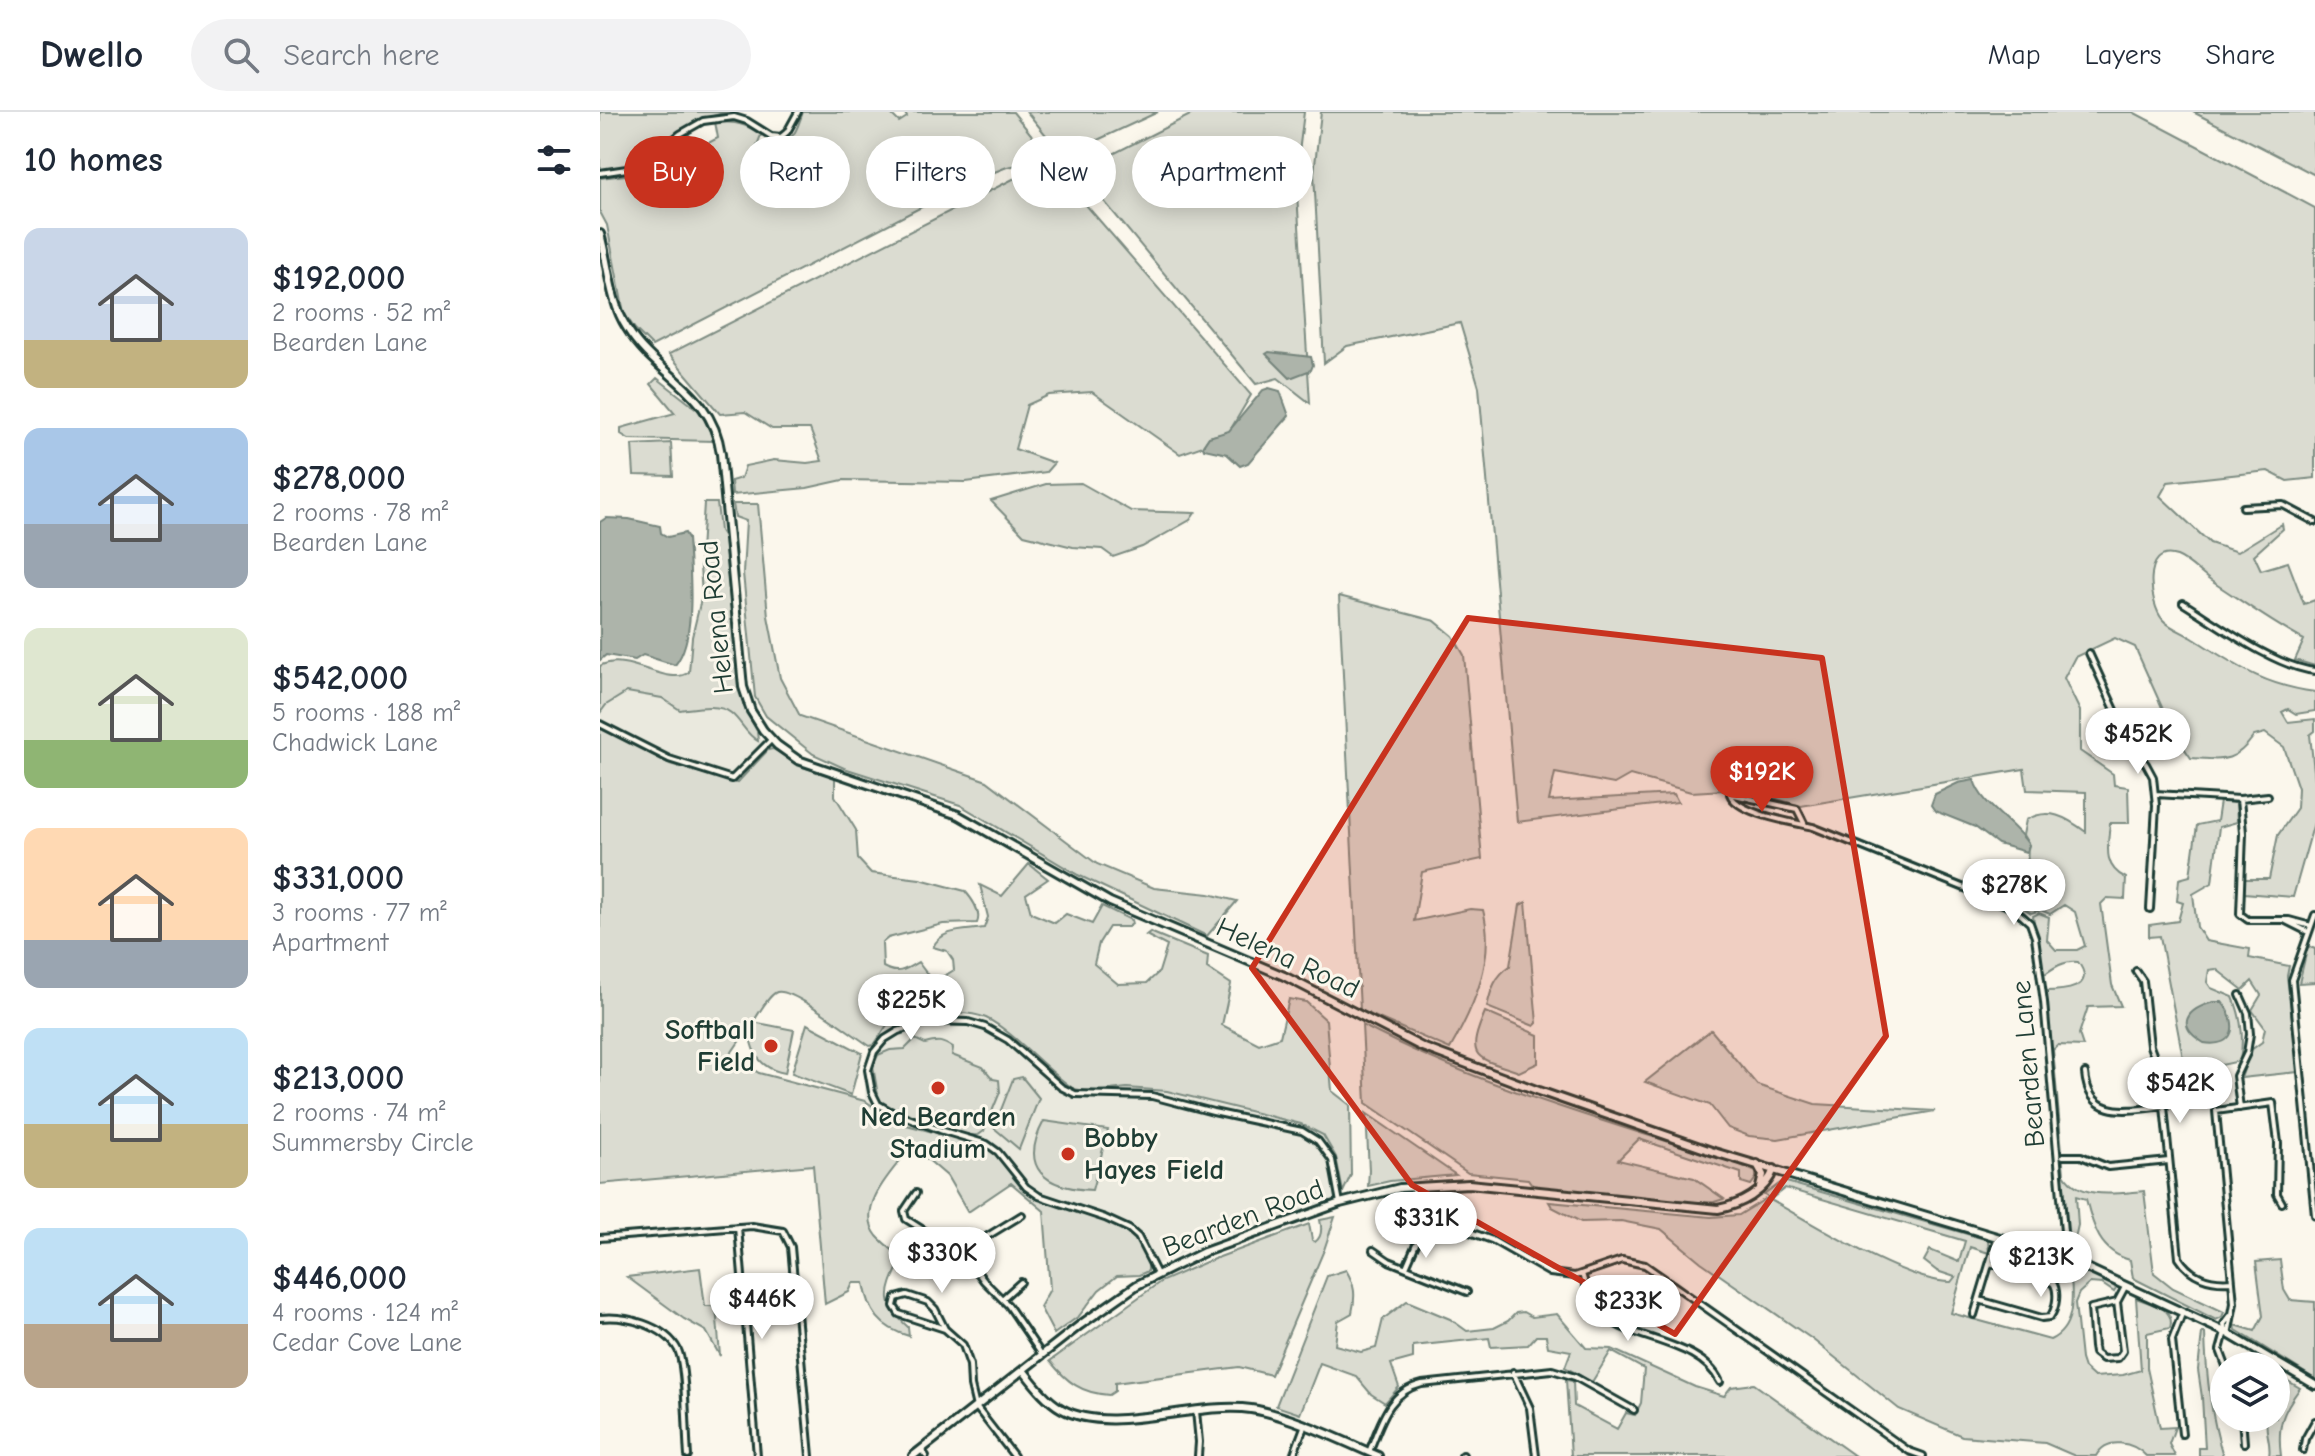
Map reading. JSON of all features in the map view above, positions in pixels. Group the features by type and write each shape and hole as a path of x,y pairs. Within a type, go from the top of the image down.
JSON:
{"main road":[{"name":"Helena Road","path":"600,234 605,272 629,332 691,392 710,416 719,441 743,687 755,719 771,740 792,756 812,766 916,798 958,815 1110,902 1284,976 1431,1050 1640,1127 2063,1257 2225,1332 2315,1385"},
{"path":"1757,1164 1763,1175 1759,1190"},
{"name":"Bearden Road","path":"913,1456 924,1453 976,1407 1109,1303 1157,1274 1215,1247 1340,1203 1413,1187 1455,1184 1506,1186 1705,1209 1736,1205 1759,1190 1774,1169"},
{"path":"1023,1370 1055,1405 1082,1417 1108,1420 1222,1407 1252,1409 1378,1456"}],"street":[{"path":"600,173 640,167 680,134 703,121 734,117 771,136 781,137 798,112"},
{"path":"2243,507 2283,505 2315,522"},
{"path":"2183,603 2266,652 2315,671"},
{"path":"2089,653 2131,745 2150,769 2156,794 2150,909"},
{"path":"600,724 679,763 732,779 771,740"},
{"name":"Bearden Lane","path":"1805,825 1797,809 1730,794 1741,806 1805,825 1973,890 2014,909 2030,923 2035,937 2044,1002 2065,1243 2063,1257"},
{"path":"2156,794 2240,799 2268,796"},
{"path":"2240,799 2243,833 2240,914 2246,920 2286,921 2310,929"},
{"path":"2315,915 2292,980 2315,1215"},
{"path":"2136,971 2143,981 2149,1042 2161,1072 2179,1258 2188,1270 2206,1279 2232,1281"},
{"path":"2240,995 2248,1013 2250,1034 2247,1053 2236,1076 2240,1108"},
{"path":"1157,1274 1138,1237 1129,1229 1039,1196 1026,1187 998,1152 987,1144 926,1125 878,1104 870,1086 868,1070 873,1054 885,1039 928,1021 968,1022 1006,1038 1061,1087 1075,1094 1152,1096 1300,1130 1318,1141 1332,1160 1340,1203"},
{"path":"2085,1073 2089,1092 2105,1108 2120,1110 2164,1106"},
{"path":"2222,1352 2224,1324 2232,1314 2234,1303 2216,1112 2273,1103 2278,1143 2277,1194 2282,1203"},
{"path":"2063,1156 2081,1156 2108,1167 2169,1161"},
{"path":"1413,1187 1419,1205 1428,1216 1492,1240 1550,1273 1582,1274 1616,1261 1634,1261 1645,1265 1909,1451 1923,1456"},
{"path":"916,1193 902,1216 965,1257 1002,1299 1042,1355"},
{"path":"965,1257 986,1237 1022,1215"},
{"path":"1406,1267 1428,1216"},
{"path":"738,1227 757,1456"},
{"path":"600,1238 738,1227 778,1229 787,1236 810,1456"},
{"path":"1974,1315 1997,1236"},
{"path":"1373,1250 1389,1261 1467,1292"},
{"path":"1979,1300 2042,1318 2050,1317 2054,1310 2056,1288 2051,1282 1990,1263"},
{"path":"1582,1274 1594,1305 1606,1318 1685,1352 1713,1371 1720,1382"},
{"path":"1002,1299 1021,1282"},
{"path":"2117,1302 2094,1306 2091,1310 2094,1350 2103,1359 2118,1358 2123,1351 2117,1302 2126,1285"},
{"path":"945,1329 899,1314 894,1308 896,1298 903,1295 923,1299 931,1305 945,1329 960,1341 967,1353 976,1407 1014,1456"},
{"path":"2182,1434 2172,1340 2183,1311"},
{"path":"600,1318 632,1319 666,1336 675,1345 681,1363 688,1456"},
{"path":"1513,1372 1530,1408 1536,1456"},
{"path":"1369,1452 1388,1407 1405,1390 1422,1384 1513,1372 1561,1372 1634,1410"},
{"path":"1196,1410 1198,1456"},
{"path":"2303,1450 2315,1421"},
{"path":"1293,1456 1304,1427"},
{"path":"2243,1432 2244,1443"}],"highlighted area":[{"path":"1468,618 1822,658 1886,1036 1675,1334 1412,1185 1252,968"}],"shaded area":[{"path":"600,112 729,112 701,120 678,136 624,136 624,167 600,171"},
{"path":"803,112 889,112 899,122 907,117 904,112 1013,112 1032,136 1011,136 1011,166 995,172 995,136 866,136 866,208 920,208 652,346 624,313 607,225 600,212 600,178 624,175 624,208 724,208 724,136 718,136 715,122 728,122 740,124 761,135 740,136 740,208 850,208 850,136 793,136"},
{"path":"1027,112 1158,112 1106,136 1047,136"},
{"path":"1196,112 1304,112 1301,136 1148,136"},
{"path":"1321,112 2133,112 2315,208 2315,478 2287,481 2268,471 2168,482 2160,496 2210,543 2237,552 2282,524 2283,529 2254,555 2261,570 2288,562 2304,604 2315,600 2315,666 2295,660 2304,640 2211,581 2182,558 2166,555 2158,559 2152,578 2154,602 2163,620 2170,626 2251,673 2280,685 2315,692 2315,711 2296,714 2288,709 2282,712 2288,722 2315,719 2315,731 2310,735 2315,819 2293,897 2244,893 2245,879 2269,879 2278,835 2297,808 2298,788 2284,747 2265,733 2254,736 2233,756 2191,758 2173,732 2135,647 2115,638 2075,657 2064,678 2080,711 2080,751 2113,774 2114,785 2128,787 2129,823 2110,823 2108,847 2113,868 2126,878 2125,899 2107,898 2101,904 2112,985 2121,1006 2088,1007 2079,1034 2083,1046 2058,1045 2053,1050 2064,1174 2071,1183 2090,1192 2112,1194 2144,1191 2154,1273 2173,1288 2224,1312 2222,1317 2216,1320 2133,1278 2130,1260 2105,1245 2095,1228 2086,1199 2076,1196 2078,1225 2072,1252 2068,1250 2044,991 2075,987 2084,978 2078,962 2068,962 2042,976 2033,916 2039,913 2049,917 2047,940 2056,950 2077,950 2085,946 2075,912 2064,905 2050,914 2041,910 2031,913 2025,909 2029,845 2023,835 2026,820 2042,814 2064,818 2086,832 2086,792 2027,790 2024,769 1801,806 1742,789 1691,792 1630,775 1614,784 1555,773 1549,801 1674,794 1678,802 1517,822 1479,387 1460,323 1347,346 1324,363 1314,173"},
{"path":"2193,112 2315,112 2315,175"},
{"path":"1132,144 1132,208 1298,208 1310,403 1278,378 1256,384 1110,208 1116,208 1116,152"},
{"path":"1011,180 1011,208 1089,208 1251,395 1229,432 1209,437 1203,446 1180,454 1092,392 1049,395 1027,405 1015,449 1054,463 1046,472 966,482 843,480 807,488 732,495 731,481 741,478 745,466 774,460 822,461 810,429 772,429 745,412 720,414 669,354 956,208 995,208 995,188"},
{"path":"1266,354 1311,357 1313,365 1311,370 1290,378"},
{"path":"657,378 703,414 714,441 629,439 621,434 621,428 675,413 651,384"},
{"path":"1263,390 1280,391 1289,416 1248,463 1240,466 1227,454 1204,449 1209,437 1229,431"},
{"path":"671,443 673,476 634,475 632,445"},
{"path":"1081,483 1131,511 1195,513 1190,520 1142,547 1113,557 1102,549 1073,547 1024,535 991,501 1046,484"},
{"path":"704,503 717,503 720,531 724,537 737,671 744,707 757,731 758,741 731,713 720,708 680,710 662,698 627,692 606,705 600,713 600,666 623,663 670,676 689,672 692,637 702,595 700,567"},
{"path":"733,504 758,504 768,616 780,678 800,716 987,781 1097,864 1154,888 1209,894 1237,901 1207,936 1078,875 960,805 844,768 813,754 766,716 755,697 743,573 746,521 735,517"},
{"path":"606,518 660,526 661,533 668,537 685,533 688,538 691,586 689,622 687,639 675,665 643,655 635,660 606,655 600,660 600,522"},
{"path":"1339,596 1435,621 1453,636 1464,655 1482,859 1422,872 1414,921 1470,909 1483,910 1487,946 1485,964 1467,1016 1450,1049 1360,1010"},
{"path":"627,692 662,698 680,710 709,707 730,712 749,736 755,740 760,738 773,749 768,750 737,783 670,764 603,728 600,713 606,705"},
{"path":"600,727 670,764 737,783 768,750 773,749 803,767 835,777 835,796 856,830 858,859 871,873 920,879 965,891 977,910 977,923 943,924 888,938 882,943 883,967 893,971 918,962 930,978 944,976 954,970 953,960 947,951 933,947 937,941 948,933 984,928 988,917 980,885 1002,896 1029,864 1048,879 1026,894 1031,913 1055,923 1066,914 1092,924 1102,906 1131,920 1132,924 1128,927 1109,927 1099,943 1094,964 1118,984 1147,983 1159,972 1167,946 1146,935 1150,932 1208,956 1207,968 1231,984 1222,1025 1259,1044 1280,1037 1289,999 1306,1002 1326,1020 1332,1091 1350,1105 1351,1175 1343,1192 1336,1157 1323,1135 1301,1124 1167,1091 1127,1088 1091,1092 1074,1089 1007,1032 986,1018 975,1015 936,1014 887,1025 874,1045 870,1046 809,1004 785,992 774,994 753,1022 794,1030 785,1073 769,1068 758,1058 751,1044 749,1027 730,1055 759,1073 865,1101 899,1123 990,1147 1029,1194 1098,1218 1135,1235 1148,1260 1148,1271 1139,1275 1117,1276 1099,1290 1079,1316 1054,1334 1040,1307 1050,1289 1044,1211 1011,1183 968,1212 947,1176 912,1146 887,1176 870,1213 871,1225 877,1236 902,1258 889,1295 893,1310 908,1327 909,1336 883,1323 869,1302 864,1283 853,1283 849,1292 825,1304 813,1165 600,1184"},
{"path":"1974,780 1991,806 2023,836 2029,845 2026,852 1998,844 1975,827 1935,811 1931,805 1935,794 1958,783"},
{"path":"2220,801 2236,803 2237,822 2219,827 2212,883 2193,894 2197,927 2206,941 2250,949 2249,958 2289,966 2287,976 2298,1072 2241,1078 2251,1050 2262,1042 2265,1028 2252,1010 2261,995 2252,981 2243,990 2216,969 2209,970 2207,982 2211,988 2233,997 2241,1029 2240,1061 2221,1065 2215,1082 2188,1085 2160,936 2149,937 2149,925 2178,921 2183,903 2177,901 2179,879 2190,876 2197,825 2217,821"},
{"path":"1526,902 1537,1023 1534,1026 1487,1007 1494,984 1510,966 1520,905"},
{"path":"2308,946 2315,949 2315,982 2299,983"},
{"path":"2222,1002 2227,1010 2231,1018 2231,1032 2223,1042 2204,1043 2189,1030 2188,1018 2197,1009"},
{"path":"1485,1012 1538,1035 1538,1063 1519,1072 1492,1063 1478,1054 1476,1039"},
{"path":"955,1014 985,1018 1074,1089 1091,1092 1127,1088 1167,1091 1301,1124 1323,1135 1336,1157 1343,1192 1331,1200 1227,1235 1149,1267 1148,1260 1053,1204 1029,1194 990,1147 899,1123 865,1101 865,1081 874,1045 887,1025 919,1017"},
{"path":"807,1024 862,1053 851,1095 792,1073"},
{"path":"1362,1025 1500,1085 1738,1164 1756,1172 1756,1178 1751,1185 1741,1182 1741,1173 1639,1139 1618,1160 1694,1178 1724,1199 1687,1203 1533,1186 1528,1179 1468,1173 1366,1103"},
{"path":"1711,1030 1757,1085 1815,1104 1935,1111 1778,1139 1749,1136 1728,1128 1710,1105 1645,1082"},
{"name":"Ned Bearden Stadium","path":"915,1039 925,1044 946,1044 953,1048 952,1055 983,1067 993,1079 999,1080 1000,1092 984,1131 976,1135 964,1134 879,1101 873,1066 878,1055 905,1049"},
{"path":"1022,1077 1039,1098 1019,1149 994,1128 1013,1079"},
{"path":"1366,1113 1456,1175 1368,1186"},
{"name":"Bobby Hayes Field","path":"1044,1121 1108,1130 1092,1190 1061,1185 1041,1173 1034,1152"},
{"path":"1783,1181 1988,1240 1989,1253 1970,1247 1951,1313 2050,1340 2064,1329 2070,1313 2071,1277 2064,1271 2064,1263 2111,1282 2116,1289 2114,1292 2102,1284 2090,1283 2079,1293 2075,1303 2081,1359 2084,1368 2094,1377 2141,1370 2136,1298 2166,1311 2171,1321 2170,1328 2147,1333 2147,1368 2160,1428 2175,1427 2169,1444 2175,1456 2146,1456 2134,1447 2120,1443 2107,1446 2096,1456 2075,1456 2045,1443 1962,1436 1899,1409 1812,1339 1701,1262 1661,1229 1621,1221 1581,1222 1552,1207 1549,1202 1711,1217 1739,1215 1767,1198 1884,1262 1931,1279 1951,1282 1955,1277 1937,1271 1924,1261 1930,1250 1959,1262 1965,1241 1785,1188 1771,1199 1764,1195"},
{"path":"1335,1217 1271,1375 1239,1367 1115,1383 1115,1391 1109,1395 1090,1392 1075,1385 1050,1361 1160,1282 1309,1224 1315,1242 1321,1232 1320,1220"},
{"path":"2280,1260 2284,1290 2290,1300 2315,1302 2315,1379 2290,1363 2290,1352 2271,1352 2236,1330 2235,1325 2255,1331 2263,1316 2256,1262"},
{"path":"700,1268 705,1306 716,1306 720,1356 706,1331 684,1319 627,1277"},
{"path":"1346,1270 1353,1285 1353,1307 1352,1313 1338,1321 1335,1345 1361,1352 1376,1348 1383,1319 1407,1301 1450,1319 1467,1331 1494,1328 1516,1313 1523,1312 1532,1317 1557,1314 1586,1348 1612,1349 1695,1387 1724,1396 1731,1387 1754,1384 1855,1456 1571,1456 1566,1380 1573,1381 1574,1406 1617,1429 1626,1413 1635,1415 1641,1403 1644,1369 1611,1351 1592,1382 1565,1367 1571,1351 1548,1347 1546,1336 1536,1336 1528,1345 1491,1347 1489,1338 1413,1346 1413,1358 1391,1364 1399,1387 1385,1403 1371,1394 1356,1376 1320,1363 1300,1414 1276,1406 1327,1276"},
{"path":"2202,1333 2205,1333 2210,1432 2217,1432 2223,1456 2199,1456 2199,1448 2205,1448 2198,1370"},
{"path":"2290,1382 2300,1388 2290,1403"},
{"path":"2268,1432 2280,1432 2281,1456 2269,1456"}],"place":[{"name":"Softball Field","path":"771,1046"},
{"name":"Ned Bearden Stadium","path":"938,1088"},
{"name":"Bobby Hayes Field","path":"1068,1154"}]}
